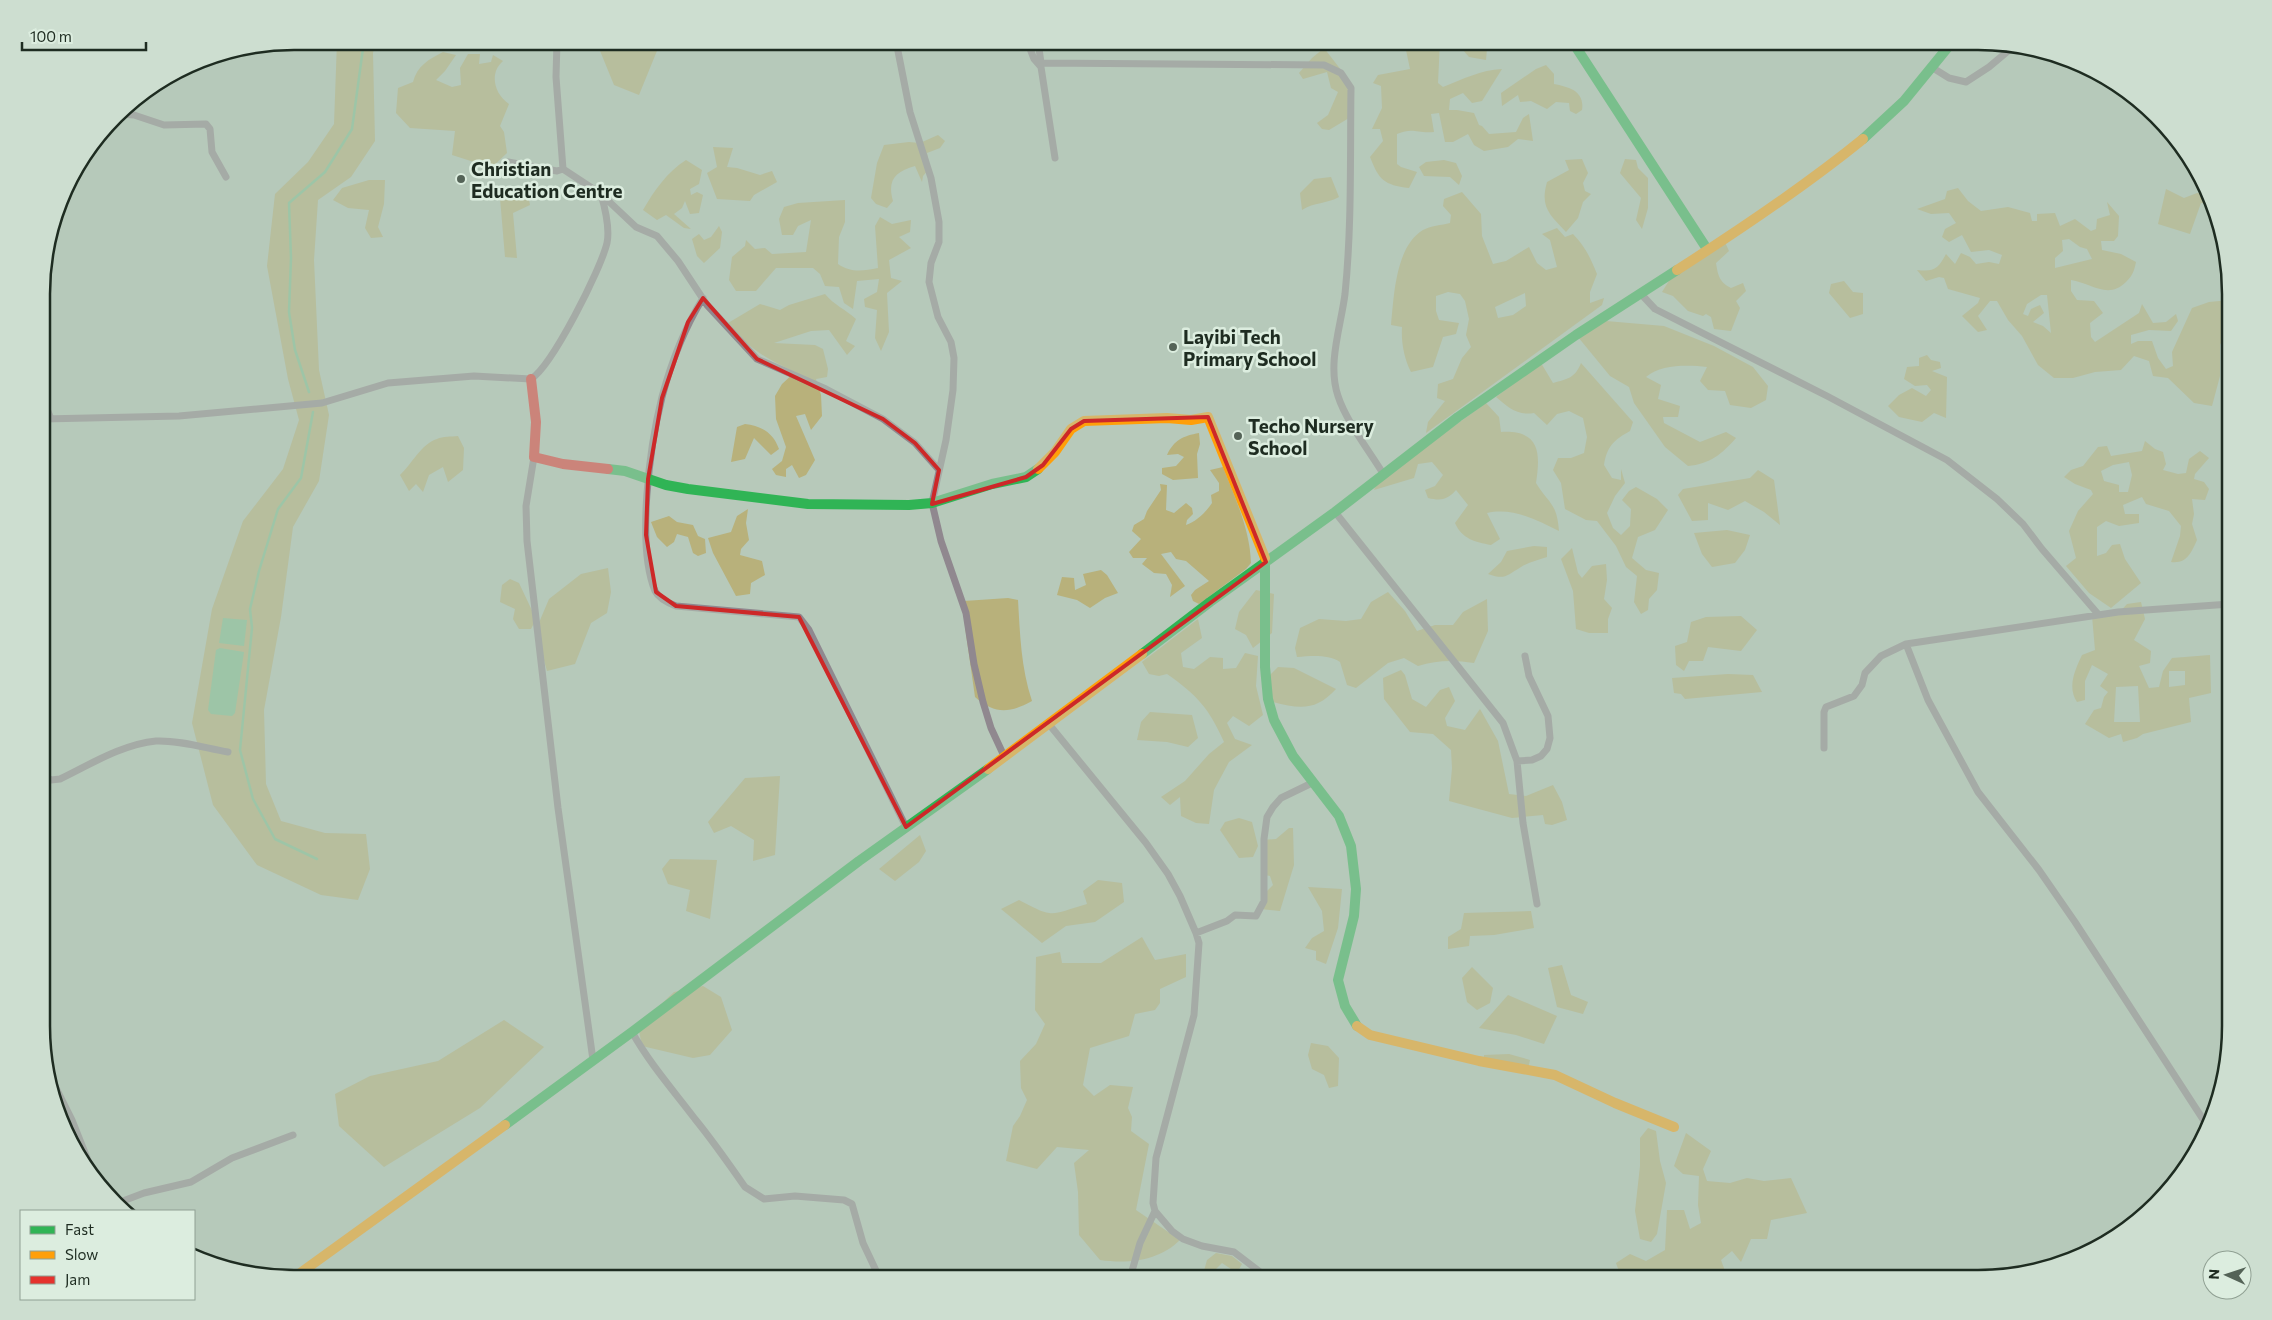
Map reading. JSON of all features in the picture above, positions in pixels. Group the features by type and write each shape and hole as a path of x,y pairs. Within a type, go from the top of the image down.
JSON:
{"street":[{"path":"557,50 556,77 564,169"},
{"path":"898,50 910,112 931,178 939,222 939,242 931,263 930,282 938,316 951,342 954,358 953,390 946,440 932,503 944,550 966,613 974,664 983,702 991,728 1004,756"},
{"path":"1030,50 1040,67 1055,158"},
{"path":"1039,50 1041,63 1324,65 1341,72 1351,88 1349,226 1345,294 1334,376 1338,396 1356,431 1384,474"},
{"path":"1578,50 1708,248"},
{"path":"303,1270 632,1032 751,941 1335,512 1458,417 1576,335 1641,294 1708,248 1741,229 1825,170 1874,130 1904,102 1946,50"},
{"path":"1933,68 1949,78 1966,82 1989,67 2007,52"},
{"path":"129,115 164,125 206,124 210,129 212,152 226,177"},
{"path":"508,162 558,171 564,169"},
{"path":"564,169 600,194 628,221 657,236 678,261 703,298 757,359 826,389 883,419 914,443 939,470"},
{"path":"50,419 179,416 322,403 388,383 474,376 530,379 537,375 551,357 569,326 607,245 606,220 600,194"},
{"path":"1641,294 1655,309 1948,460 2023,524 2098,614"},
{"path":"703,298 688,322 662,398 648,479 646,535 656,592 666,602 676,606 799,617 809,630 906,827"},
{"path":"530,379 536,422 534,457 526,506 527,541 560,826 593,1060"},
{"path":"534,457 563,464 625,471 666,485 688,489 808,504 909,505 932,503 984,486 1026,477 1043,465 1056,452 1071,429 1084,421 1167,418 1191,420 1208,417 1266,562 1265,667 1268,699 1274,720 1283,738 1312,783 1339,816 1354,859 1356,889 1354,916 1338,980 1345,1006 1355,1025 1370,1035 1479,1061 1555,1075 1615,1104 1638,1111 1674,1127"},
{"path":"1335,512 1503,722 1517,761 1523,824 1537,904"},
{"path":"1824,748 1826,707 1854,696 1862,685 1865,674 1881,656 1906,644 1982,634 2098,614 2222,605"},
{"path":"1906,644 1928,700 1978,792 2039,870 2203,1119"},
{"path":"1517,761 1532,760 1541,756 1547,749 1550,738 1548,716 1529,676 1525,656"},
{"path":"1048,723 1158,859 1176,889 1196,933 1198,943 1197,996 1194,1015 1156,1158 1153,1203 1155,1211 1164,1223 1183,1239 1197,1245 1234,1252 1258,1270"},
{"path":"50,780 60,779 109,756 145,743 167,742 228,752"},
{"path":"1196,933 1227,921 1235,915 1256,916 1264,900 1264,839 1267,817 1281,798 1312,783"},
{"path":"632,1032 644,1053 675,1095 754,1194 764,1199 795,1196 844,1200 852,1204 864,1243 876,1270"},
{"path":"61,1098 83,1149"},
{"path":"123,1201 144,1193 191,1182 232,1158 293,1135"},
{"path":"1132,1270 1140,1243 1155,1211"}],"highlighted area":[{"path":"703,298 757,359 883,419 915,443 939,470 932,504 1026,477 1043,465 1071,429 1084,421 1208,417 1266,562 906,827 799,617 676,606 656,592 646,535 648,479 662,398 688,322"}],"shaded area":[{"path":"337,50 374,50 375,141 351,177 318,200 314,260 319,370 329,415 319,481 293,527 281,617 264,710 266,784 281,821 325,833 366,834 370,869 358,900 321,895 257,865 213,805 192,723 212,609 243,521 283,469 299,420 288,379 267,266 275,194 308,162 334,124"},
{"path":"600,50 657,50 639,95 614,85"},
{"path":"1322,50 1326,50 1348,79 1349,118 1329,130 1322,129 1317,123 1328,115 1338,92 1331,88 1327,72 1303,79 1299,73"},
{"path":"1406,50 1440,50 1438,83 1443,87 1479,73 1502,69 1482,101 1472,103 1463,93 1450,99 1449,110 1474,113 1479,125 1489,134 1516,132 1523,118 1529,114 1533,141 1518,139 1508,147 1484,151 1474,145 1468,134 1453,142 1445,142 1439,113 1431,114 1434,132 1408,131 1397,134 1397,164 1417,172 1409,188 1388,183 1376,171 1370,157 1383,141 1380,129 1372,129 1382,108 1381,86 1373,83 1378,75 1410,69"},
{"path":"1463,50 1487,50 1486,60 1469,57"},
{"path":"443,52 456,55 436,80 452,87 461,85 460,68 468,54 480,54 479,64 491,62 493,55 503,61 496,71 495,83 500,95 509,104 500,126 504,132 507,153 488,171 474,162 452,155 455,131 410,128 396,113 398,88 413,82 417,72 424,64"},
{"path":"1546,65 1554,74 1554,84 1575,91 1578,94 1581,98 1582,110 1576,114 1570,111 1569,103 1556,102 1547,109 1531,101 1520,102 1518,95 1502,106 1501,93 1536,69"},
{"path":"938,135 945,141 940,148 927,153 930,168 923,176 922,182 915,166 902,171 892,182 891,194 893,201 887,208 876,204 871,198 877,163 884,145 909,142 920,143"},
{"path":"713,147 733,148 727,167 760,175 772,171 777,182 754,195 750,201 717,199 707,173 717,167"},
{"path":"1582,159 1588,173 1583,183 1585,191 1591,194 1583,202 1578,218 1566,232 1548,210 1545,204 1545,191 1547,182 1569,170 1565,160"},
{"path":"1625,159 1636,160 1638,168 1648,178 1648,208 1642,229 1636,220 1641,198 1620,173"},
{"path":"686,160 702,170 699,184 690,189 691,195 697,192 703,195 699,213 690,214 685,201 682,208 674,214 691,229 684,228 666,215 657,220 643,210 662,182"},
{"path":"1444,160 1456,163 1462,176 1459,185 1450,177 1424,176 1419,167 1426,162"},
{"path":"1331,177 1339,197 1302,210 1300,193 1314,179"},
{"path":"369,180 385,180 384,204 378,227 383,237 371,238 365,228 369,210 348,208 333,200 342,188"},
{"path":"1958,188 1968,201 1981,211 2008,207 2030,213 2032,221 2037,221 2037,214 2055,213 2060,226 2075,219 2091,231 2096,229 2097,219 2110,215 2107,202 2119,216 2118,236 2114,241 2101,241 2102,250 2121,254 2136,262 2133,273 2128,280 2113,290 2099,289 2071,280 2071,291 2077,300 2094,301 2103,313 2090,323 2091,337 2095,342 2139,313 2142,304 2153,323 2166,322 2176,314 2178,321 2171,331 2149,330 2131,335 2131,344 2138,341 2152,341 2158,358 2166,369 2173,366 2172,352 2192,308 2209,302 2222,301 2220,376 2212,406 2194,403 2168,378 2153,376 2149,361 2134,356 2121,370 2095,372 2073,378 2054,378 2038,365 2022,336 2008,320 1997,301 1990,301 1978,316 1987,330 1978,332 1962,316 1978,303 1980,298 1948,289 1944,278 1939,277 1926,281 1917,270 1932,270 1938,266 1946,254 1955,264 1961,253 1970,257 1976,264 1989,262 1999,264 2002,255 1989,250 1971,252 1962,235 1949,242 1942,237 1945,229 1956,223 1949,213 1931,214 1917,209 1945,199 1947,191","holes":["2069,239 2080,247 2087,249 2092,259 2055,268 2055,258 2063,251 2062,240","2041,295 2047,295 2051,333 2043,326 2033,322 2044,313 2040,305 2031,309 2028,316 2023,314 2027,304"]},
{"path":"2166,189 2184,198 2200,193 2204,203 2201,203 2190,234 2158,224"},
{"path":"1462,192 1481,214 1482,236 1493,264 1506,261 1529,247 1537,263 1546,270 1557,267 1550,240 1542,234 1557,228 1565,237 1573,234 1587,253 1597,274 1590,292 1590,303 1604,298 1602,305 1426,433 1428,422 1445,401 1437,398 1438,384 1453,379 1462,358 1471,347 1466,335 1469,319 1465,301 1460,294 1448,292 1436,296 1436,311 1439,320 1459,323 1456,334 1443,337 1433,367 1411,372 1406,361 1402,327 1391,325 1395,287 1401,260 1414,238 1423,230 1450,223 1451,215 1443,206 1444,199","holes":["1525,293 1526,306 1513,315 1498,318 1495,307"]},
{"path":"528,195 530,205 513,213 517,258 505,257 500,198"},
{"path":"845,200 845,222 839,237 838,264 848,269 878,268 875,226 880,217 892,224 911,220 910,232 899,237 911,248 889,260 891,278 902,281 887,293 889,332 881,351 875,338 877,310 865,307 864,299 877,292 879,279 857,281 853,309 844,303 839,287 825,286 820,274 813,268 776,268 756,291 736,291 729,280 732,257 745,246 746,240 755,249 765,248 772,254 806,252 811,220 798,226 793,235 782,235 779,219 784,207 798,203"},
{"path":"719,226 722,232 720,248 704,263 697,256 692,239 699,234 704,240 711,237"},
{"path":"1724,240 1729,251 1716,263 1720,278 1731,288 1743,283 1746,291 1736,301 1740,308 1731,331 1714,329 1711,317 1706,314 1703,316 1688,311 1673,296 1662,292 1672,276"},
{"path":"1844,281 1853,292 1863,293 1863,314 1850,318 1829,293 1831,284"},
{"path":"825,294 856,319 846,341 855,346 847,355 829,330 811,331 774,343 815,345 823,349 828,369 827,377 816,379 821,395 822,416 811,430 805,414 796,416 815,460 806,475 799,478 792,465 786,469 786,477 776,475 772,469 782,461 786,447 776,419 775,396 782,384 795,372 758,352 743,340 728,323 760,304 780,310 789,305"},
{"path":"1606,321 1664,326 1714,346 1753,367 1768,386 1766,400 1751,408 1730,405 1725,391 1708,390 1700,381 1707,367 1683,366 1667,368 1646,377 1661,385 1658,399 1680,406 1678,417 1663,417 1664,423 1700,442 1726,432 1736,438 1715,457 1703,463 1688,466 1665,447 1634,403 1629,387 1610,376 1578,337"},
{"path":"1927,355 1931,360 1940,362 1941,368 1932,371 1947,377 1946,418 1934,413 1922,422 1899,417 1888,406 1899,395 1912,388 1926,396 1931,390 1927,385 1915,386 1904,379 1907,367 1919,366 1919,358"},
{"path":"1541,363 1553,383 1573,375 1581,363 1633,422 1630,431 1612,444 1605,458 1604,465 1612,478 1621,480 1621,469 1625,483 1615,496 1607,513 1613,528 1621,535 1630,526 1631,509 1622,500 1629,491 1636,487 1657,499 1668,510 1655,530 1638,537 1632,558 1646,570 1659,573 1657,590 1649,599 1648,610 1641,614 1634,602 1637,576 1626,567 1616,546 1597,521 1586,520 1565,509 1561,483 1553,470 1558,458 1571,458 1584,453 1587,437 1583,418 1569,411 1557,414 1547,425 1534,413 1518,412 1496,397"},
{"path":"1486,403 1499,417 1501,432 1514,432 1523,435 1535,445 1538,461 1536,483 1552,504 1559,531 1515,513 1497,512 1487,513 1500,539 1491,545 1470,539 1461,533 1455,523 1468,505 1456,490 1444,499 1428,498 1425,490 1435,486 1443,475 1432,462 1418,464 1414,478 1374,490 1378,481"},
{"path":"745,424 756,426 766,431 773,438 779,449 771,455 754,438 745,459 731,462 737,427"},
{"path":"1199,433 1200,444 1197,454 1198,478 1173,480 1162,474 1162,468 1176,466 1184,457 1178,454 1167,455 1176,442 1184,437"},
{"path":"458,436 464,448 463,470 448,482 443,467 429,475 423,492 416,484 409,491 400,475 421,450 439,438"},
{"path":"2145,441 2155,449 2163,452 2166,464 2163,470 2178,474 2186,473 2189,459 2200,451 2209,458 2195,474 2194,479 2204,482 2209,489 2205,500 2192,499 2194,514 2192,524 2197,540 2188,557 2181,561 2171,562 2180,536 2181,526 2169,511 2146,504 2142,497 2123,505 2125,514 2139,514 2139,523 2119,526 2106,521 2097,527 2097,556 2106,553 2112,545 2120,544 2125,559 2141,583 2111,608 2089,593 2066,566 2076,558 2069,531 2078,511 2093,494 2091,490 2075,484 2064,477 2071,470 2083,466 2098,447 2107,446 2111,456 2142,451","holes":["2129,462 2132,475 2128,492 2119,492 2119,485 2104,481 2101,471 2113,465"]},
{"path":"1223,467 1245,526 1251,563 1246,569 1199,604 1193,601 1191,595 1209,581 1186,561 1176,559 1171,552 1161,554 1185,586 1170,597 1172,585 1166,574 1154,573 1142,564 1147,558 1133,558 1129,552 1141,539 1132,531 1134,525 1144,519 1161,490 1160,484 1167,485 1166,510 1174,513 1186,503 1192,508 1193,514 1187,520 1186,525 1193,522 1212,503 1211,495 1219,491 1219,483 1210,470"},
{"path":"1758,470 1774,480 1780,525 1764,512 1745,501 1728,510 1708,503 1708,520 1692,521 1678,495 1683,489 1750,478"},
{"path":"748,509 746,523 749,540 741,549 740,555 762,561 765,575 751,583 750,594 736,596 713,553 708,538 731,532 737,516"},
{"path":"669,516 677,522 693,525 698,536 705,539 706,553 698,556 693,553 688,537 677,534 674,542 667,547 657,537 651,522"},
{"path":"1727,530 1750,535 1745,550 1735,563 1712,567 1702,554 1694,533"},
{"path":"1534,546 1547,547 1547,557 1527,564 1502,577 1488,574 1501,562 1507,551"},
{"path":"1572,548 1578,573 1582,578 1592,566 1606,564 1607,580 1604,599 1612,608 1608,619 1608,633 1589,633 1576,629 1573,591 1561,559"},
{"path":"608,568 611,592 607,613 591,623 575,664 547,671 541,650 538,625 549,599 581,574"},
{"path":"1101,570 1107,575 1118,593 1105,598 1090,608 1077,600 1057,595 1062,577 1074,578 1075,590 1086,585 1083,574"},
{"path":"510,579 519,583 536,619 531,629 519,629 513,619 515,609 500,602 502,585"},
{"path":"1256,590 1274,594 1272,633 1253,648 1246,635 1235,629 1239,612"},
{"path":"1388,592 1405,611 1417,631 1435,625 1453,625 1463,612 1487,599 1488,631 1474,663 1446,661 1418,666 1404,658 1388,663 1356,688 1347,685 1340,662 1335,659 1319,656 1297,657 1295,648 1300,628 1319,619 1346,621 1361,619 1371,602"},
{"path":"1008,598 1018,600 1023,664 1032,701 1017,708 1003,710 989,707 975,697 965,627 964,601"},
{"path":"2141,602 2145,619 2134,640 2151,651 2150,663 2139,666 2149,688 2159,687 2163,671 2172,658 2210,655 2211,693 2189,698 2191,722 2143,734 2123,742 2121,734 2109,738 2085,724 2094,710 2101,708 2104,697 2108,692 2100,686 2108,674 2092,665 2085,681 2085,700 2077,702 2072,684 2082,655 2095,650 2092,616 2117,615 2127,604","holes":["2169,671 2185,671 2185,685 2169,687","2138,686 2140,722 2114,722 2116,687"]},
{"path":"1741,616 1757,630 1741,651 1708,647 1703,661 1689,661 1684,671 1676,665 1675,646 1687,642 1691,622 1706,617"},
{"path":"223,618 247,620 244,646 219,643"},
{"path":"1198,619 1202,638 1181,653 1183,667 1194,669 1210,657 1223,658 1223,669 1236,668 1245,653 1258,656 1256,686 1263,715 1249,726 1233,716 1227,723 1235,739 1252,745 1229,762 1214,790 1209,824 1196,823 1181,816 1180,797 1170,805 1161,797 1185,781 1209,754 1224,742 1213,720 1194,696 1167,674 1159,676 1149,674 1142,662"},
{"path":"220,648 244,652 235,713 232,716 211,714 208,710 216,650"},
{"path":"1278,667 1294,668 1336,689 1329,696 1314,705 1300,707 1273,702 1264,681"},
{"path":"1401,670 1405,675 1412,699 1426,707 1440,690 1449,687 1455,701 1445,718 1447,726 1465,730 1480,709 1498,741 1509,794 1526,796 1553,785 1562,802 1567,820 1552,825 1545,824 1543,815 1512,818 1449,801 1452,768 1451,750 1433,734 1410,732 1384,699 1383,678"},
{"path":"1728,674 1753,675 1762,692 1685,699 1681,694 1674,693 1672,678"},
{"path":"1150,712 1192,715 1198,738 1188,747 1167,742 1137,740 1141,722"},
{"path":"780,776 775,855 753,861 754,840 731,826 714,833 708,822 745,778"},
{"path":"1239,818 1252,822 1258,846 1253,857 1239,858 1220,830 1225,822"},
{"path":"1289,828 1293,828 1294,865 1280,911 1261,909 1265,893 1273,885 1270,876 1261,874 1262,840 1276,839"},
{"path":"920,835 926,851 919,862 895,881 879,869"},
{"path":"670,859 717,860 710,919 686,911 690,890 668,884 662,869"},
{"path":"1098,880 1122,883 1124,902 1095,922 1066,926 1042,943 1001,909 1019,900 1046,913 1065,911 1087,904 1083,891"},
{"path":"1308,887 1342,889 1338,928 1326,964 1316,960 1316,951 1305,948 1312,938 1324,931 1322,911"},
{"path":"1531,911 1534,928 1494,935 1470,936 1469,946 1448,949 1448,937 1461,929 1464,913"},
{"path":"1142,937 1155,960 1186,954 1186,977 1160,989 1160,1003 1155,1010 1135,1014 1129,1036 1090,1048 1083,1085 1094,1096 1110,1085 1133,1087 1128,1108 1132,1117 1131,1131 1149,1144 1136,1210 1180,1240 1163,1253 1153,1257 1121,1262 1100,1260 1079,1235 1078,1192 1074,1163 1089,1150 1057,1147 1037,1169 1006,1161 1013,1126 1027,1100 1021,1088 1020,1061 1036,1044 1045,1024 1035,1010 1036,957 1060,952 1062,963 1101,963"},
{"path":"1562,965 1571,995 1588,1002 1583,1014 1557,1007 1548,968"},
{"path":"1472,967 1493,988 1490,1003 1477,1010 1467,1002 1462,978"},
{"path":"703,986 721,997 732,1030 710,1055 693,1058 642,1046 638,1026 674,992"},
{"path":"1508,995 1557,1016 1544,1044 1516,1035 1479,1028"},
{"path":"504,1020 544,1047 480,1108 384,1167 339,1126 335,1094 370,1076 438,1061"},
{"path":"1311,1043 1328,1046 1339,1058 1338,1086 1329,1088 1324,1075 1312,1069 1308,1055"},
{"path":"1509,1054 1530,1060 1528,1069 1484,1064 1484,1055"},
{"path":"1648,1128 1656,1131 1660,1161 1666,1183 1657,1234 1651,1242 1640,1239 1635,1211 1640,1166 1640,1138"},
{"path":"1686,1133 1711,1151 1703,1169 1707,1181 1730,1183 1747,1178 1764,1181 1791,1178 1807,1213 1771,1220 1767,1239 1751,1239 1741,1262 1732,1251 1721,1260 1725,1270 1618,1270 1616,1263 1630,1254 1646,1261 1665,1250 1667,1210 1684,1210 1690,1229 1701,1223 1698,1205 1699,1176 1683,1174 1674,1166"},
{"path":"1216,1253 1232,1256 1242,1264 1239,1270 1232,1270 1222,1263 1215,1270 1204,1270 1207,1260"}],"waterway":[{"path":"309,392 295,350 289,312 291,258 289,203 325,172 352,129 363,50"},
{"path":"313,412 301,478 278,509 259,571 250,609 252,628 240,750 253,799 275,839 317,859"}],"traffic: fast":[{"path":"1578,50 1707,249"},
{"path":"1863,139 1904,101 1946,50"},
{"path":"1142,654 1210,602 1335,512 1458,417 1576,335 1677,270"},
{"path":"608,469 625,471 666,485 688,489 808,504 909,505 932,503 992,484 1026,477 1038,469"},
{"path":"1265,558 1265,667 1268,699 1274,720 1293,756 1339,816 1351,846 1356,889 1354,916 1338,980 1345,1006 1357,1026"},
{"path":"505,1125 859,861 988,769"}],"traffic: slow":[{"path":"1677,270 1772,207 1863,139"},
{"path":"1038,469 1055,452 1071,429 1084,421 1167,418 1191,420 1208,417 1265,558"},
{"path":"988,769 1142,654"},
{"path":"1357,1026 1370,1035 1479,1061 1555,1075 1615,1103 1674,1127"},
{"path":"304,1270 505,1125"}],"traffic: jam":[{"path":"531,379 536,422 534,457 563,464 608,469"}],"place":[{"name":"Christian Education Centre","path":"461,179"},
{"name":"Layibi Tech Primary School","path":"1173,347"},
{"name":"Techo Nursery School","path":"1238,436"}]}
